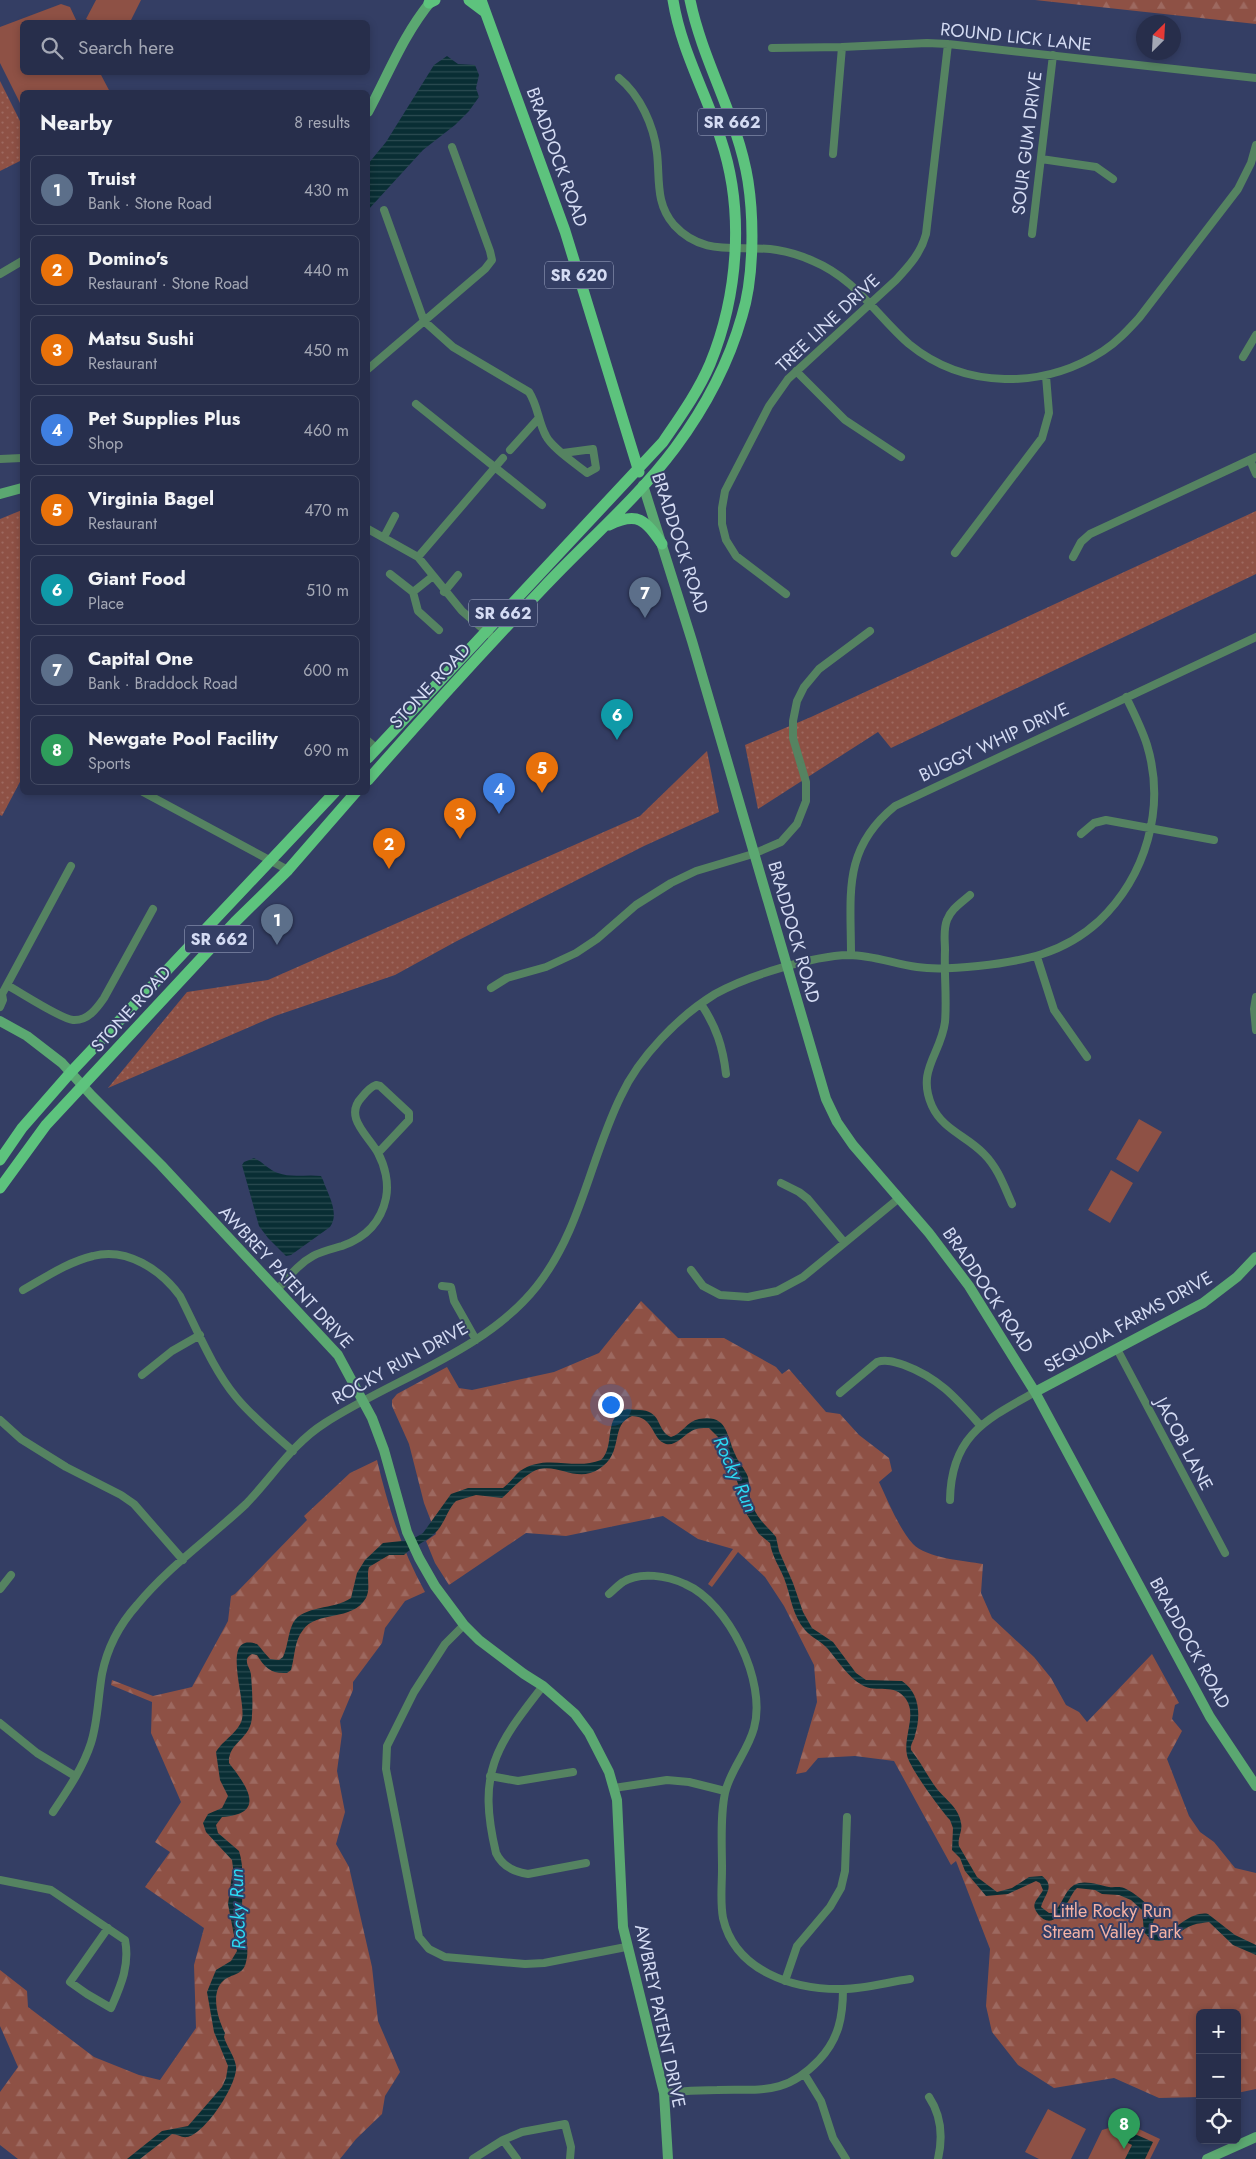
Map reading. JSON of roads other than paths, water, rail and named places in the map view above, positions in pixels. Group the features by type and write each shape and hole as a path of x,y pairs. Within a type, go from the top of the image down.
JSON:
{"main road":[{"path":"469,0 485,12"},
{"name":"BRADDOCK ROAD","path":"481,0 565,231 643,486"},
{"name":"SR 662","path":"638,468 663,442 690,403 710,365 721,332 728,302 734,249 733,197 722,142 683,42 673,0"},
{"name":"SR 662","path":"643,486 685,434 716,380 743,315 752,249 749,183 738,136 702,45 690,0"},
{"name":"STONE ROAD","path":"372,745 486,631 638,468"},
{"name":"STONE ROAD","path":"370,778 542,588 643,486"},
{"path":"600,529 621,519 637,518 646,524 662,544"},
{"name":"STONE ROAD","path":"0,1160 22,1128 71,1072 332,795"},
{"name":"STONE ROAD","path":"0,1188 46,1125 84,1087 235,922 288,870 353,795"}],"street":[{"path":"370,108 413,23 432,1"},
{"name":"ROUND LICK LANE","path":"772,48 948,44 1256,78"},
{"name":"TREE LINE DRIVE","path":"786,594 736,556 726,540 721,514 726,491 769,406 796,371 911,265 924,241 948,44"},
{"path":"833,154 842,47"},
{"name":"SOUR GUM DRIVE","path":"1032,234 1053,56"},
{"path":"619,78 631,88 640,100 651,131 657,152 659,193 668,217 691,239 720,249 777,250 814,261 848,281 911,345 932,359 951,368 977,376 1001,380 1024,380 1069,370 1104,351 1123,336 1139,318 1238,189 1256,145"},
{"path":"370,367 485,269 492,260 452,147"},
{"path":"1041,159 1096,167 1113,179"},
{"path":"384,210 424,321 453,346 529,392 536,404 538,419 547,439 563,453"},
{"path":"0,274 20,262"},
{"path":"1242,357 1256,334"},
{"path":"796,371 844,420 901,457"},
{"path":"955,553 1042,438 1049,413 1046,376"},
{"path":"416,404 542,505"},
{"path":"510,450 538,419"},
{"path":"0,459 20,458"},
{"path":"418,556 503,458"},
{"path":"1073,557 1081,542 1090,534 1253,459 1256,474"},
{"name":"BRADDOCK ROAD","path":"643,486 662,544 821,1086 830,1109 853,1145 929,1233 969,1286 1035,1392 1210,1717 1256,1785"},
{"path":"0,494 20,489"},
{"path":"384,538 394,516"},
{"path":"370,530 418,556 444,592 462,611 496,640"},
{"path":"390,574 414,592 418,611 439,630"},
{"path":"444,592 458,575"},
{"path":"414,592 433,576"},
{"path":"491,988 507,978 546,967 576,953 597,939 636,905 672,883 696,871 753,854 781,842 792,832 806,801 806,782 795,749 792,730 794,711 801,692 820,669 870,631"},
{"name":"BUGGY WHIP DRIVE","path":"851,955 851,885 854,868 864,840 883,816 909,798 1256,637"},
{"name":"ROCKY RUN DRIVE","path":"53,1812 86,1757 92,1740 102,1677 115,1638 136,1605 248,1502 293,1451 319,1426 363,1400 476,1340 516,1309 551,1268 569,1236 614,1112 632,1075 647,1055 677,1024 701,1004 739,982 812,961 851,955 917,967 944,968 1010,962 1037,957 1077,938 1097,923 1128,886 1139,866 1151,828 1155,802 1152,766 1144,734 1126,697"},
{"path":"149,795 288,870"},
{"path":"1080,834 1094,823 1106,820 1214,840"},
{"path":"0,1007 3,1000 1,994 72,866"},
{"path":"970,896 953,910 946,921 944,968 945,1020 941,1038 928,1068 927,1084 929,1097 935,1112 944,1124 976,1146 991,1162 999,1174 1012,1204"},
{"path":"7,985 63,1016 74,1020 85,1018 95,1012 104,998 153,909"},
{"path":"1037,957 1054,1010 1087,1057"},
{"path":"1256,997 1254,1009 1256,1030"},
{"path":"701,1004 716,1029 723,1051 726,1074"},
{"name":"AWBREY PATENT DRIVE","path":"0,1021 42,1046 71,1072 161,1165 338,1355 363,1400 384,1450 407,1532 435,1586 464,1625 496,1653 543,1686 575,1714 589,1733 600,1752 614,1788 618,1813 623,1927 626,1947 656,2056 664,2093 668,2159"},
{"path":"277,1290 301,1264 314,1255 354,1241 373,1226 383,1209 387,1191 386,1176 378,1153 363,1133 355,1115 355,1104 372,1086 376,1085 380,1086 409,1113 408,1120 378,1153"},
{"path":"781,1184 799,1192 808,1199 844,1242"},
{"path":"691,1270 703,1286 715,1293 737,1297 757,1296 777,1291 795,1282 898,1198"},
{"path":"23,1290 67,1266 92,1256 109,1255 132,1259 155,1270 171,1284 180,1296 223,1379 236,1397 293,1451"},
{"name":"SEQUOIA FARMS DRIVE","path":"1035,1392 1203,1303 1237,1277 1256,1257"},
{"path":"442,1286 451,1287 454,1301 476,1340"},
{"path":"142,1375 172,1351 200,1335"},
{"name":"JACOB LANE","path":"1117,1349 1225,1553"},
{"path":"840,1393 877,1362 882,1360 894,1361 928,1375 942,1384 980,1425"},
{"path":"950,1500 952,1477 956,1461 970,1437 980,1425 1035,1392"},
{"path":"0,1420 21,1439 66,1467 121,1495 134,1504 183,1560"},
{"path":"0,1589 11,1575"},
{"path":"609,1594 630,1579 654,1576 672,1579 692,1587 703,1594 724,1617 750,1666 757,1696 757,1713 751,1739 725,1791 722,1908 726,1926 735,1945 750,1962 765,1973 784,1980 814,1987 843,1989 910,1980"},
{"path":"464,1625 446,1644 423,1678 391,1736 385,1755 386,1769 419,1936 429,1949 445,1957 525,1964 544,1964 626,1947"},
{"path":"543,1686 506,1734 490,1776 488,1791 490,1823 496,1853 499,1860 506,1866 528,1874 586,1863"},
{"path":"0,1723 37,1753 75,1776"},
{"path":"490,1776 518,1781 573,1772"},
{"path":"614,1788 667,1780 689,1782 725,1791"},
{"path":"784,1980 797,1946 830,1907 841,1888 845,1871 847,1817"},
{"path":"1,1882 51,1890 108,1928 125,1940 127,1952 124,1979 111,2008 70,1982 108,1928"},
{"path":"664,2093 766,2089 792,2082 805,2075 826,2053 833,2042 843,2010 843,1989"},
{"path":"805,2075 821,2101 833,2138 844,2156 834,2159"},
{"path":"929,2097 937,2108 940,2120 938,2159"},
{"path":"473,2159 503,2140 522,2132 565,2124 571,2147 570,2159"},
{"path":"1206,2159 1256,2137"},
{"path":"503,2140 516,2159"}],"water":[{"path":"447,56 458,64 475,65 479,75 476,88 479,97 469,111 455,125 423,150 370,208 370,162 386,142 434,65"},
{"path":"254,1158 278,1173 294,1176 321,1176 330,1198 334,1216 330,1227 291,1255 286,1256 259,1226 242,1165 244,1162"},
{"name":"Rocky Run","path":"627,1409 643,1410 651,1413 657,1419 664,1432 671,1437 695,1420 709,1418 721,1423 736,1457 748,1477 750,1499 755,1512 776,1537 779,1551 803,1612 812,1628 833,1642 856,1673 866,1680 902,1681 916,1698 918,1720 911,1750 937,1789 958,1813 961,1826 959,1846 977,1877 997,1892 1012,1888 1029,1877 1042,1876 1049,1887 1041,1907 1049,1913 1053,1913 1059,1907 1068,1891 1078,1883 1087,1882 1124,1888 1147,1904 1155,1917 1153,1922 1154,1929 1167,1936 1191,1917 1208,1914 1235,1935 1256,1945 1256,1955 1233,1945 1209,1922 1193,1925 1168,1939 1156,1941 1144,1932 1142,1910 1131,1900 1119,1895 1102,1894 1095,1890 1077,1888 1062,1912 1051,1920 1045,1920 1035,1910 1036,1901 1043,1890 1040,1883 1036,1881 1008,1894 986,1896 965,1871 960,1858 952,1850 953,1828 950,1820 939,1807 909,1761 906,1748 910,1712 906,1699 891,1689 874,1689 857,1682 825,1646 808,1633 801,1624 794,1612 784,1578 770,1543 759,1534 741,1505 739,1487 730,1460 718,1437 709,1428 699,1429 692,1431 676,1442 666,1444 658,1438 645,1420 632,1416 625,1420 621,1426 615,1448 607,1462 591,1473 576,1474 547,1468 539,1469 524,1478 502,1498 476,1495 456,1501 450,1508 442,1525 429,1538 404,1555 389,1555 369,1567 367,1594 360,1605 344,1613 317,1620 303,1630 296,1644 291,1670 287,1673 269,1669 257,1655 252,1654 248,1657 247,1662 251,1673 252,1690 251,1723 248,1730 232,1750 229,1763 242,1780 249,1797 249,1804 245,1810 236,1815 222,1817 216,1825 218,1833 239,1851 243,1876 242,1912 247,1947 245,1967 237,1974 223,1981 219,1986 216,1999 216,2007 225,2033 224,2037 235,2062 235,2074 226,2096 203,2127 187,2137 172,2134 140,2159 127,2159 162,2131 188,2126 222,2087 226,2078 228,2066 214,2032 207,1992 216,1970 231,1961 237,1951 228,1904 233,1868 232,1860 206,1832 203,1823 208,1814 222,1808 228,1796 220,1780 216,1752 238,1728 242,1719 237,1665 237,1655 240,1647 245,1643 257,1644 270,1659 279,1660 283,1657 291,1627 298,1617 311,1610 344,1602 351,1598 357,1573 365,1560 383,1543 411,1540 423,1533 451,1494 468,1488 503,1488 520,1471 540,1463 581,1464 601,1460 608,1447 614,1418"},
{"path":"1128,2131 1153,2142 1145,2159 1125,2159 1132,2145 1124,2141"}],"place":[{"name":"Capital One","path":"645,618"},
{"name":"Giant Food","path":"617,740"},
{"name":"Virginia Bagel","path":"542,793"},
{"name":"Pet Supplies Plus","path":"499,814"},
{"name":"Matsu Sushi","path":"460,839"},
{"name":"Domino's","path":"389,869"},
{"name":"Truist","path":"277,945"},
{"name":"Newgate Pool Facility","path":"1124,2149"}],"park label":[{"name":"Little Rocky Run Stream Valley Park","path":"1112,1921"}]}
